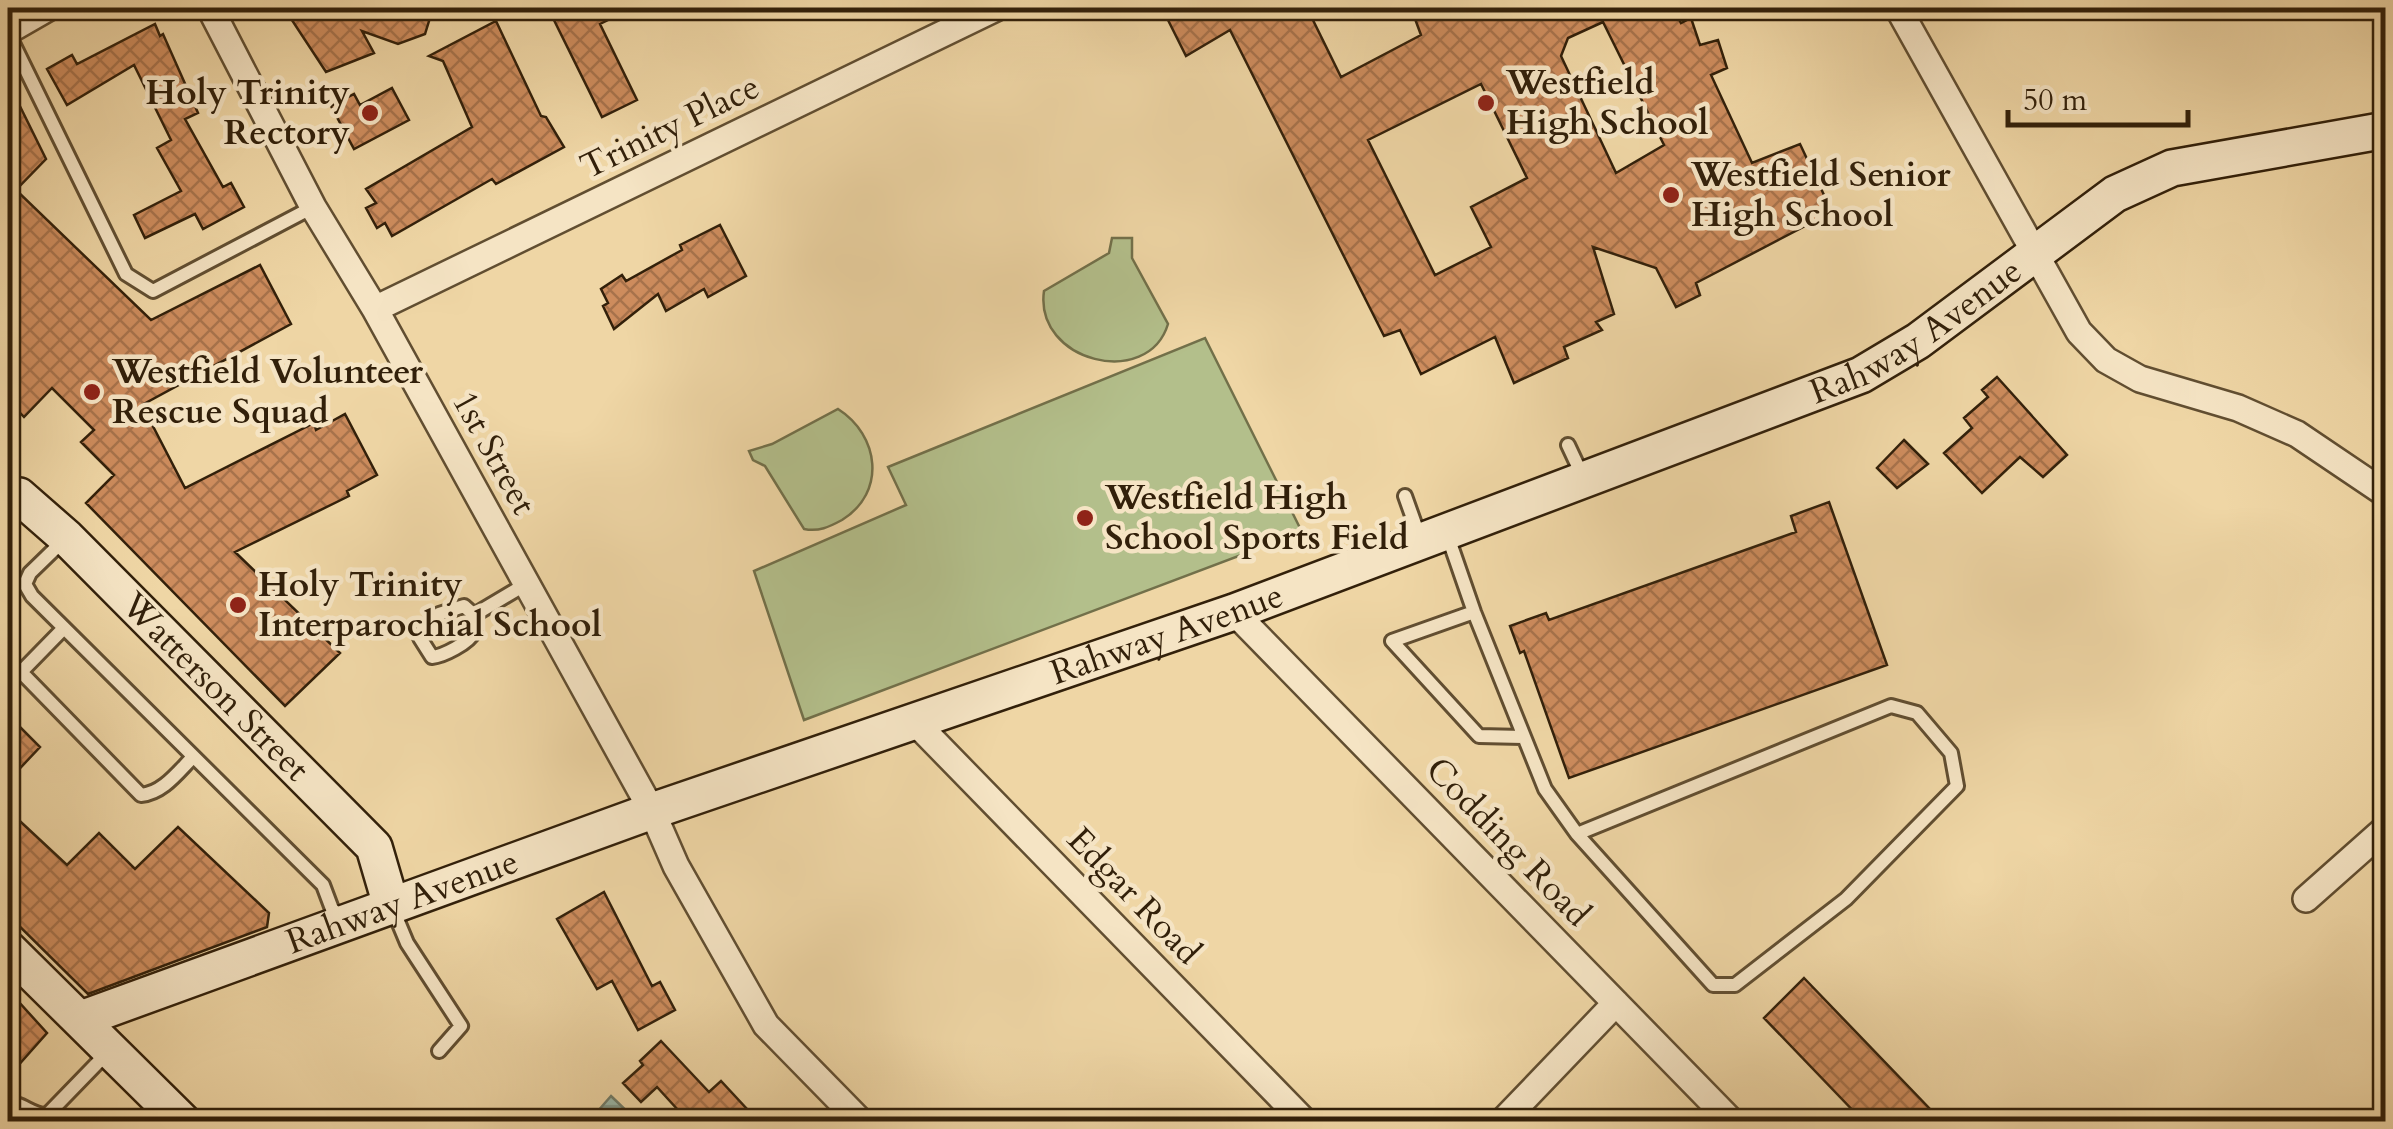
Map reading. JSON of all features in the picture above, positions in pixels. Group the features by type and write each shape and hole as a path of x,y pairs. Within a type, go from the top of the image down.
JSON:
{"street":[{"path":"8,32 48,8"},
{"name":"1st Street","path":"210,8 313,207 375,309 766,1025 861,1122"},
{"name":"Trinity Place","path":"375,309 996,8"},
{"path":"1898,8 2079,332 2106,360 2140,380 2238,408 2297,434 2386,494"},
{"name":"Rahway Avenue","path":"81,1019 652,811 1234,612 1861,375 1918,341 2115,194 2172,168 2386,130"},
{"name":"Watterson Street","path":"8,495 18,496 66,538 374,847 391,905"},
{"name":"Codding Road","path":"1234,612 1732,1122"},
{"name":"Edgar Road","path":"913,720 1304,1122"},
{"path":"2306,900 2386,828"},
{"path":"8,949 183,1122"},
{"path":"1502,1122 1616,1003"}],"lane":[{"path":"8,32 126,274 154,292 313,207"},
{"path":"1568,445 1584,479"},
{"path":"1405,496 1434,536 1474,612 1545,789 1577,834 1714,985 1735,984 1846,898 1957,786 1951,752 1916,713 1891,706 1577,834"},
{"path":"66,538 30,573 25,584 38,604 323,886 332,909 345,921"},
{"path":"474,615 526,584"},
{"path":"455,606 464,606 474,615 476,629 472,636 432,657 420,638 423,628 455,606"},
{"path":"1474,612 1392,641 1480,736 1523,736"},
{"path":"63,628 21,672 141,796 163,787 193,757"},
{"path":"391,905 407,942 461,1026 439,1051"},
{"path":"8,1104 14,1103 38,1116 46,1115 111,1049"}],"green space":[{"path":"1112,238 1132,238 1132,258 1168,324 1157,344 1139,357 1117,361 1095,359 1074,350 1056,335 1046,316 1044,291 1109,253"},
{"name":"Westfield High School Sports Field","path":"1205,338 1302,532 804,720 754,571 906,505 888,467"},
{"path":"838,409 862,433 869,448 871,479 866,494 842,520 824,528 804,529 765,466 753,460 749,451 772,444"}],"shaded area":[{"path":"611,1096 633,1121 608,1121 597,1112"}],"building":[{"path":"284,8 433,8 425,34 398,44 362,31 374,53 326,72"},
{"path":"548,8 633,8 600,24 637,100 602,117"},
{"name":"Westfield Senior High School","path":"1162,8 1307,8 1341,77 1421,35 1411,8 1673,8 1681,23 1691,18 1700,45 1718,40 1727,68 1711,75 1752,163 1800,144 1832,212 1696,283 1700,295 1676,307 1656,268 1593,247 1614,314 1596,322 1602,330 1564,347 1568,358 1514,383 1495,337 1421,374 1400,330 1384,336 1230,30 1186,56","holes":["1603,22 1664,145 1616,173 1561,56 1568,38","1481,84 1527,178 1471,207 1491,247 1435,275 1368,140"]},
{"path":"496,21 541,116 546,117 564,147 496,184 492,179 392,236 385,223 377,228 366,208 376,203 366,189 472,127 443,61 429,56"},
{"path":"155,24 198,113 185,119 223,187 231,183 244,207 203,229 195,214 145,238 134,215 181,191 157,148 171,140 134,65 67,105 47,69 72,55 77,64"},
{"path":"8,82 46,159 16,190 151,320 260,265 291,324 142,405 185,488 314,423 316,430 345,414 377,475 347,491 349,496 235,552 340,653 285,706 86,503 114,475 81,442 94,430 52,388 24,417 8,400"},
{"name":"Holy Trinity Rectory","path":"392,88 409,120 354,149 331,106 354,94 360,105"},
{"path":"720,225 746,276 708,297 704,289 666,311 658,294 614,329 603,306 608,303 601,289 622,275 626,281 682,250 680,245"},
{"path":"1997,377 2067,455 2043,477 2020,457 1982,493 1944,453 1972,428 1964,418 1988,397 1982,390"},
{"path":"1904,440 1928,464 1897,488 1877,468"},
{"path":"1829,502 1887,665 1569,778 1524,651 1520,653 1510,626 1546,613 1549,620 1796,532 1791,516"},
{"path":"8,715 40,747 8,781"},
{"path":"8,810 67,865 99,833 135,869 178,827 269,913 267,927 88,994 8,915"},
{"path":"604,892 652,986 660,982 675,1010 638,1030 612,981 597,989 557,919"},
{"path":"1804,978 1930,1109 1918,1122 1864,1122 1764,1018"},
{"path":"8,990 47,1033 8,1077"},
{"path":"661,1041 709,1092 721,1081 746,1108 731,1122 689,1122 657,1087 641,1102 623,1083"}],"place":[{"name":"Westfield High School","path":"1486,103"},
{"name":"Holy Trinity Rectory","path":"370,113"},
{"name":"Westfield Senior High School","path":"1671,195"},
{"name":"Westfield Volunteer Rescue Squad","path":"92,392"},
{"name":"Westfield High School Sports Field","path":"1085,518"},
{"name":"Holy Trinity Interparochial School","path":"238,605"}]}
